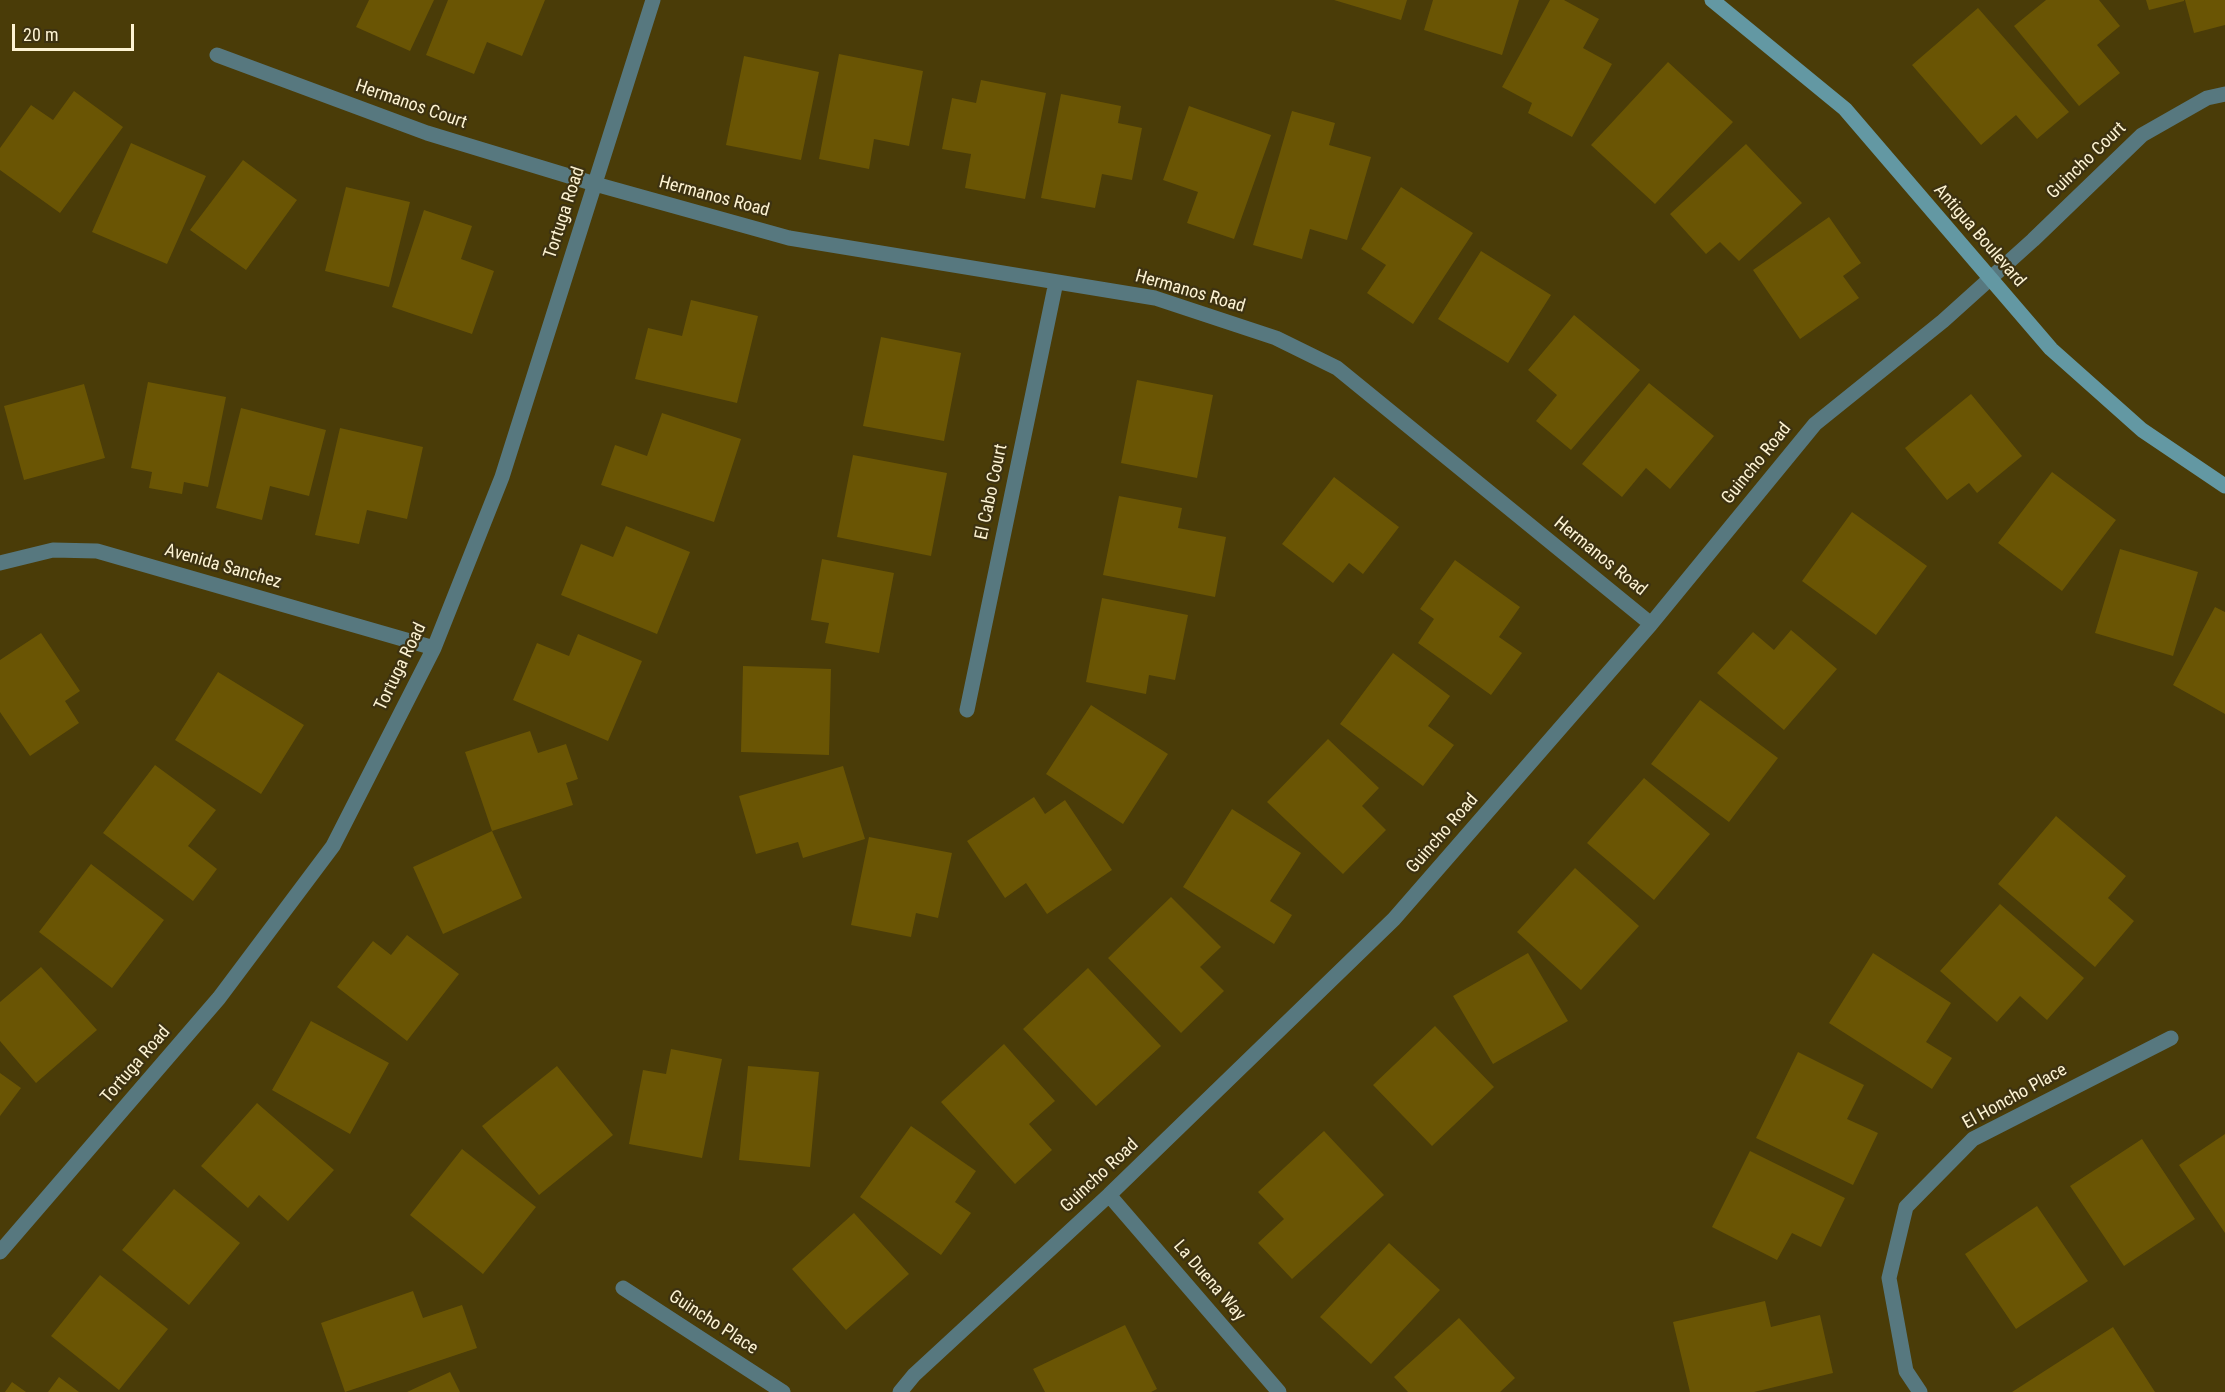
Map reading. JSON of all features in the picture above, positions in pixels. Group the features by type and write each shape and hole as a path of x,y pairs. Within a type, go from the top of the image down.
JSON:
{"street":[{"name":"Tortuga Road","path":"0,1252 219,998 333,846 434,648 502,477 653,0"},
{"name":"Antigua Boulevard","path":"1712,0 1845,109 2051,349 2142,430 2225,486"},
{"name":"Hermanos Court","path":"217,55 427,134 595,184"},
{"name":"Guincho Court","path":"1990,279 2142,135 2207,98 2225,94"},
{"name":"Hermanos Road","path":"595,184 789,238 1155,298 1276,338 1337,368 1651,624"},
{"name":"Guincho Road","path":"900,1392 914,1375 1109,1195 1394,919 1651,624 1815,424 1990,279"},
{"name":"El Cabo Court","path":"967,710 1056,282"},
{"name":"Avenida Sanchez","path":"0,563 53,550 97,551 434,648"},
{"name":"El Honcho Place","path":"1920,1392 1906,1371 1889,1278 1906,1207 1973,1139 2171,1038"},
{"name":"La Duena Way","path":"1109,1195 1279,1392"},
{"name":"Guincho Place","path":"623,1287 783,1392"}],"building":[{"path":"369,0 434,0 410,51 356,27"},
{"path":"448,0 545,0 522,56 487,42 474,74 426,55"},
{"path":"1334,0 1407,0 1401,20"},
{"path":"1433,0 1519,0 1502,55 1424,30"},
{"path":"1550,0 1564,0 1599,19 1583,48 1612,64 1572,137 1528,113 1532,103 1502,87"},
{"path":"2046,0 2099,0 2120,26 2097,45 2120,73 2079,106 2014,26"},
{"path":"2146,0 2184,0 2184,1 2149,10"},
{"path":"2185,0 2225,0 2225,25 2194,33"},
{"path":"1978,8 2069,112 2037,139 2016,115 1981,145 1912,65"},
{"path":"839,54 923,71 909,146 874,139 869,169 819,159"},
{"path":"744,56 819,72 801,160 726,145"},
{"path":"1668,62 1733,122 1655,204 1591,145"},
{"path":"981,80 1046,93 1025,199 965,188 971,154 942,149 952,98 976,103"},
{"path":"74,91 123,127 60,213 0,170 0,148 31,105 53,120"},
{"path":"1061,94 1121,106 1118,123 1142,128 1132,180 1102,174 1095,208 1041,198"},
{"path":"1189,106 1271,135 1234,239 1187,223 1198,192 1163,180"},
{"path":"1292,111 1335,123 1329,145 1371,157 1347,240 1310,229 1302,259 1253,245"},
{"path":"131,143 206,176 167,264 92,232"},
{"path":"1746,144 1802,203 1739,261 1720,242 1706,254 1670,214"},
{"path":"243,160 297,200 246,270 190,230"},
{"path":"346,187 410,202 389,287 325,271"},
{"path":"1401,187 1473,233 1413,324 1367,293 1386,265 1361,249"},
{"path":"424,210 472,226 461,259 494,271 472,334 392,307"},
{"path":"1829,217 1861,263 1843,276 1859,298 1800,339 1753,270"},
{"path":"1481,251 1551,295 1508,363 1438,319"},
{"path":"691,300 758,316 737,403 635,379 648,328 682,336"},
{"path":"1574,315 1640,370 1571,450 1536,421 1557,395 1528,370"},
{"path":"881,337 961,353 944,441 863,426"},
{"path":"1137,380 1213,395 1197,478 1121,463"},
{"path":"148,382 226,397 208,487 184,482 182,494 149,488 152,472 131,468"},
{"path":"1649,383 1714,436 1670,489 1646,468 1622,497 1582,464"},
{"path":"84,384 105,458 24,480 4,406"},
{"path":"1971,394 2022,456 1977,493 1969,483 1947,500 1905,448"},
{"path":"241,408 326,430 309,496 270,486 262,520 216,508"},
{"path":"662,413 741,439 714,522 601,485 615,445 647,456"},
{"path":"340,428 423,447 407,519 367,510 359,544 315,535"},
{"path":"853,455 947,473 931,556 837,537"},
{"path":"2052,472 2116,520 2062,591 1998,543"},
{"path":"1334,477 1399,527 1363,574 1349,563 1333,583 1282,544"},
{"path":"1119,496 1182,508 1178,528 1226,537 1215,597 1103,575"},
{"path":"1852,512 1927,566 1876,635 1802,581"},
{"path":"626,526 690,552 657,634 561,595 581,544 613,557"},
{"path":"2120,549 2198,572 2173,656 2095,633"},
{"path":"822,559 894,573 879,653 825,643 829,623 811,620"},
{"path":"1455,560 1520,607 1499,637 1522,653 1491,695 1418,643 1434,619 1420,609"},
{"path":"1102,598 1188,615 1175,680 1149,675 1146,694 1086,682"},
{"path":"2215,607 2225,612 2225,714 2173,685"},
{"path":"1791,630 1837,669 1784,730 1717,673 1753,632 1774,650"},
{"path":"41,633 80,691 65,701 79,723 30,756 0,712 0,660"},
{"path":"578,634 642,661 608,741 513,700 537,643 569,656"},
{"path":"1393,653 1450,696 1428,726 1454,745 1423,786 1340,724"},
{"path":"743,666 831,669 829,755 741,752"},
{"path":"218,672 304,725 261,794 175,740"},
{"path":"1700,700 1778,758 1729,822 1651,764"},
{"path":"1091,705 1168,754 1123,824 1046,774"},
{"path":"530,731 538,753 566,744 578,779 566,783 573,805 492,831 465,752"},
{"path":"1328,739 1379,788 1362,806 1386,830 1343,874 1267,802"},
{"path":"155,765 216,810 188,846 217,869 193,901 103,833"},
{"path":"843,766 865,839 803,858 798,842 756,854 739,796"},
{"path":"1644,778 1710,834 1654,900 1587,843"},
{"path":"1034,797 1045,814 1065,800 1112,870 1047,914 1026,883 1005,898 967,841"},
{"path":"1232,809 1301,853 1270,901 1292,915 1274,944 1183,887"},
{"path":"2056,816 2126,876 2108,898 2134,921 2095,967 1998,884"},
{"path":"492,831 522,898 443,934 413,867"},
{"path":"869,837 952,853 938,918 916,913 911,937 851,925"},
{"path":"91,864 164,920 112,988 39,932"},
{"path":"1575,868 1639,926 1581,990 1517,932"},
{"path":"1171,897 1221,947 1200,967 1224,991 1181,1033 1108,958"},
{"path":"2000,904 2084,978 2047,1020 2020,996 1997,1022 1940,971"},
{"path":"407,935 459,974 407,1041 337,987 373,941 391,955"},
{"path":"1528,953 1568,1021 1493,1064 1453,996"},
{"path":"1873,953 1951,1003 1926,1042 1952,1058 1932,1089 1829,1023"},
{"path":"41,967 97,1030 36,1083 0,1041 0,1002"},
{"path":"1088,968 1161,1046 1096,1106 1023,1029"},
{"path":"311,1021 389,1063 350,1134 272,1090"},
{"path":"1435,1026 1494,1087 1432,1146 1373,1085"},
{"path":"1004,1044 1055,1101 1029,1124 1052,1150 1015,1184 941,1102"},
{"path":"671,1049 722,1059 702,1158 629,1144 643,1070 666,1074"},
{"path":"1798,1052 1864,1085 1847,1119 1878,1133 1853,1185 1756,1138"},
{"path":"557,1066 613,1135 539,1195 482,1126"},
{"path":"748,1066 819,1072 810,1167 739,1160"},
{"path":"0,1073 21,1088 0,1116"},
{"path":"257,1103 334,1170 288,1221 259,1195 248,1208 201,1166"},
{"path":"911,1126 976,1171 955,1202 971,1213 941,1255 860,1197"},
{"path":"1324,1131 1384,1195 1292,1279 1258,1243 1284,1219 1258,1192"},
{"path":"2225,1134 2225,1233 2179,1165"},
{"path":"2142,1139 2195,1219 2124,1266 2070,1186"},
{"path":"462,1149 536,1207 483,1274 410,1215"},
{"path":"1750,1151 1845,1198 1821,1247 1792,1233 1777,1260 1712,1227"},
{"path":"174,1189 240,1243 189,1305 122,1250"},
{"path":"2037,1206 2088,1281 2016,1329 1965,1254"},
{"path":"854,1213 909,1274 846,1330 792,1269"},
{"path":"1389,1243 1440,1290 1371,1364 1320,1317"},
{"path":"100,1275 168,1329 119,1390 51,1336"},
{"path":"413,1291 423,1318 462,1305 477,1348 345,1392 321,1323"},
{"path":"1765,1301 1771,1327 1820,1315 1833,1373 1754,1392 1690,1392 1673,1322"},
{"path":"1459,1318 1515,1378 1500,1392 1408,1392 1394,1377"},
{"path":"1125,1325 1157,1389 1151,1392 1045,1392 1033,1369"},
{"path":"2113,1327 2155,1392 2012,1392"},
{"path":"450,1372 460,1392 407,1392"},
{"path":"59,1377 79,1392 48,1392"},
{"path":"12,1382 26,1392 5,1392"}]}
